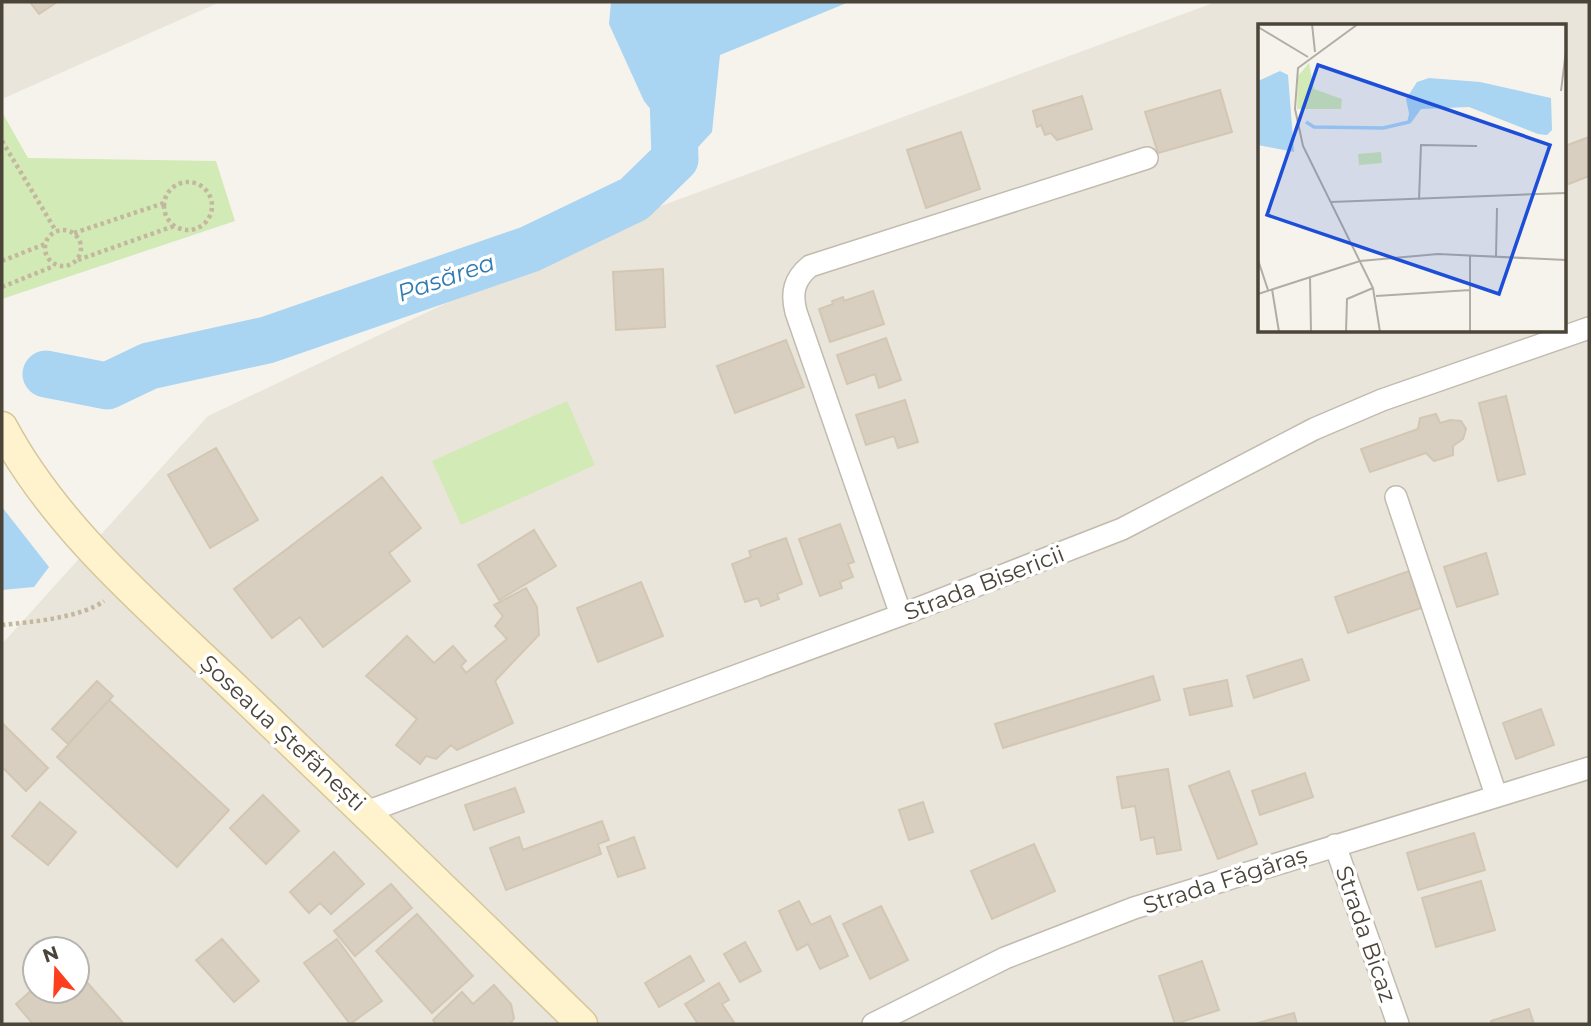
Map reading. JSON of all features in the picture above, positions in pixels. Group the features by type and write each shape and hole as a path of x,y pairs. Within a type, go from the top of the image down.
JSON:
{"main road":[{"name":"Șoseaua Ștefănești","path":"2,427 16,454 52,503 127,585 366,812 582,1024"}],"street":[{"path":"901,615 796,312 792,297 798,275 810,266 1147,158"},
{"name":"Strada Bisericii","path":"366,812 901,615 1122,529 1314,429 1382,400 1589,328"},
{"path":"1396,497 1496,795"},
{"name":"Strada Făgăraș","path":"873,1024 1005,958 1134,908 1589,768"},
{"name":"Strada Bicaz","path":"1335,845 1398,1024"}],"path":[{"path":"2,141 56,231"},
{"path":"2,287 55,265 67,266 77,260 174,226 190,230 204,224 211,209 208,194 197,184 182,183 169,191 164,203 164,213 174,226"},
{"path":"56,231 74,233 164,203"},
{"path":"2,261 45,244 56,231"},
{"path":"74,233 82,249 77,260"},
{"path":"45,244 46,257 55,265"},
{"path":"2,625 28,623 94,608 127,585"}],"shaded area":[{"path":"2,2 220,2 2,99"},
{"path":"1216,2 1589,2 1589,1024 2,1024 2,644 208,416 620,221"}],"green space":[{"path":"2,112 28,158 216,161 235,221 2,299"},
{"path":"567,401 595,465 461,525 432,461"}],"water":[{"path":"611,2 849,2 720,55 712,132 689,157 644,101 609,24"},
{"path":"2,507 49,567 34,587 2,590"}],"building":[{"path":"30,2 57,2 39,14"},
{"path":"1220,90 1232,132 1158,153 1145,112"},
{"path":"1082,96 1092,129 1057,140 1051,133 1045,135 1041,125 1037,127 1033,111"},
{"path":"961,132 980,189 926,208 907,150"},
{"path":"1589,137 1589,176 1566,185 1566,146"},
{"path":"663,269 665,327 616,330 613,272"},
{"path":"873,291 884,324 830,342 819,309 843,297 844,301"},
{"path":"886,338 901,380 879,388 875,374 847,384 837,355"},
{"path":"786,340 804,387 735,413 717,366"},
{"path":"1506,396 1525,474 1498,481 1479,403"},
{"path":"905,400 918,442 898,448 894,436 866,445 856,415"},
{"path":"1436,414 1440,423 1461,421 1466,429 1463,439 1453,446 1453,455 1434,461 1426,453 1370,472 1361,449 1418,429 1420,418"},
{"path":"216,448 258,520 210,548 168,475"},
{"path":"382,477 421,528 389,553 410,581 323,647 300,617 272,638 234,589"},
{"path":"840,524 854,562 848,564 853,577 840,582 842,588 820,596 799,539"},
{"path":"534,530 556,566 499,600 478,565"},
{"path":"786,538 802,584 777,594 779,599 761,606 758,598 745,602 732,564 751,557 749,551"},
{"path":"1486,553 1498,594 1457,607 1444,567"},
{"path":"1409,571 1421,608 1348,633 1335,597"},
{"path":"641,582 663,636 598,662 577,608"},
{"path":"526,588 537,607 539,635 495,681 513,723 457,750 451,745 436,759 426,756 420,764 396,745 417,719 366,676 407,636 434,663 453,646 466,661 461,666 466,673 507,639 495,626 503,616 494,605"},
{"path":"1302,659 1309,680 1254,698 1247,676"},
{"path":"1153,676 1160,700 1003,748 995,724"},
{"path":"1227,680 1232,706 1190,715 1184,689"},
{"path":"97,681 113,696 68,744 52,729"},
{"path":"109,700 229,810 177,867 57,757"},
{"path":"1541,709 1554,745 1516,759 1503,723"},
{"path":"2,723 48,768 26,791 2,767"},
{"path":"1168,769 1181,850 1157,854 1154,837 1141,840 1135,806 1122,808 1117,777"},
{"path":"1229,771 1257,844 1218,859 1189,786"},
{"path":"1305,773 1313,797 1260,815 1252,791"},
{"path":"515,788 524,812 474,830 465,805"},
{"path":"263,795 299,831 266,864 230,828"},
{"path":"40,802 76,832 48,865 12,836"},
{"path":"923,802 933,832 909,840 899,810"},
{"path":"602,821 609,840 598,844 601,854 506,890 490,848 519,837 523,850"},
{"path":"1474,833 1485,870 1418,890 1407,853"},
{"path":"634,837 645,868 618,877 607,847"},
{"path":"1034,844 1055,891 992,919 971,871"},
{"path":"334,852 364,884 331,914 320,903 309,913 290,892"},
{"path":"1481,881 1495,930 1436,947 1422,898"},
{"path":"391,884 412,908 355,956 334,931"},
{"path":"799,901 811,925 830,916 848,956 820,969 808,944 797,950 779,911"},
{"path":"881,906 908,960 870,979 843,924"},
{"path":"417,914 473,976 432,1013 376,951"},
{"path":"222,939 259,981 234,1002 196,960"},
{"path":"337,939 382,1001 350,1024 304,963"},
{"path":"745,942 761,971 740,982 724,954"},
{"path":"690,956 704,981 659,1007 645,983"},
{"path":"1202,961 1219,1010 1175,1024 1159,976"},
{"path":"719,983 729,1000 722,1004 735,1024 698,1024 685,1004"},
{"path":"494,985 511,1004 514,1018 510,1024 436,1024 433,1020 462,992 473,1004"},
{"path":"91,987 124,1024 33,1024 16,1004 21,1000 21,1005 91,1005"},
{"path":"1529,1009 1534,1024 1492,1024 1491,1021"},
{"path":"1294,1013 1297,1024 1254,1024"}],"waterway":[{"name":"Pasărea","path":"46,374 107,386 149,366 267,340 530,249 634,199 675,159 672,65 677,2"}]}
